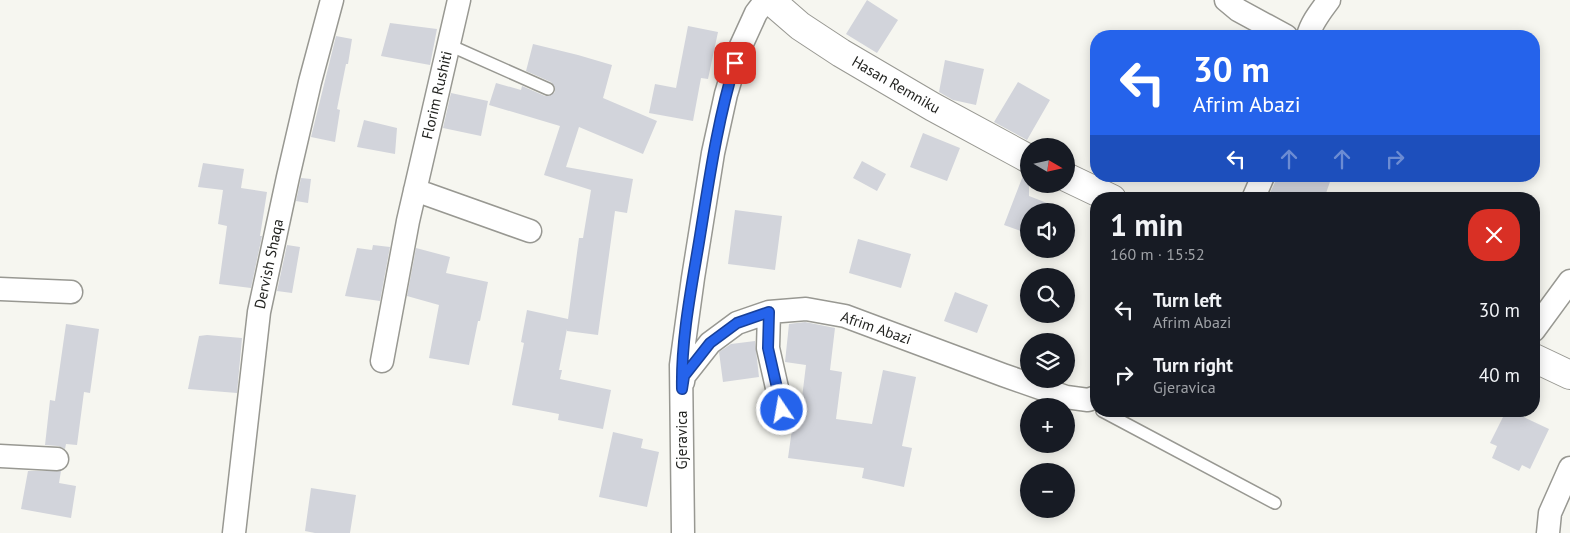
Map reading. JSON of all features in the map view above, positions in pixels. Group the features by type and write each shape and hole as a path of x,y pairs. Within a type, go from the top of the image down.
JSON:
{"street":[{"name":"Dervish Shaqa","path":"234,533 259,312 310,82 332,0"},
{"name":"Florim Rushiti","path":"382,361 415,190 459,0"},
{"name":"Gjeravica","path":"683,533 682,365 693,278 713,153 726,94 740,48 756,13 766,0"},
{"name":"Hasan Remniku","path":"770,0 800,26 841,53 933,107 1020,153"},
{"path":"1226,0 1238,10 1275,30"},
{"path":"1310,30 1312,24 1329,0"},
{"path":"1075,181 1097,192"},
{"path":"415,190 530,231"},
{"path":"1540,322 1570,281"},
{"path":"0,289 71,292"},
{"name":"Afrim Abazi","path":"682,389 684,376 710,343 737,323 769,312 806,309 845,316 1066,397 1090,401"},
{"path":"769,312 768,348 782,410"},
{"path":"1540,361 1570,375"},
{"path":"0,456 57,459"},
{"path":"1548,533 1550,513 1570,468"}],"lane":[{"path":"449,45 548,89"},
{"path":"1113,417 1275,504"}],"building":[{"path":"867,0 898,20 877,53 846,34"},
{"path":"390,23 437,29 430,65 381,56"},
{"path":"688,26 718,32 708,79 701,78 693,121 649,113 655,84 676,88"},
{"path":"336,36 352,39 337,109 340,110 335,142 311,137"},
{"path":"533,44 612,65 603,98 657,121 643,154 579,127 566,167 633,179 627,213 615,211 598,335 567,331 567,329 559,370 562,370 560,379 611,390 603,429 558,420 559,414 512,405 524,343 521,342 527,310 568,319 579,238 583,238 591,190 544,175 560,126 489,105 496,83 521,90 522,86 545,96 555,92 551,82 526,71"},
{"path":"945,60 984,69 976,105 953,100 939,92"},
{"path":"1018,82 1050,100 1028,138 1023,138 994,122"},
{"path":"451,93 488,101 481,136 443,128"},
{"path":"364,120 397,128 395,154 357,147"},
{"path":"923,133 960,148 947,181 910,167"},
{"path":"862,161 886,174 877,191 853,178"},
{"path":"203,163 244,169 241,188 267,192 260,236 262,236 251,288 219,284 227,226 218,224 223,190 198,187"},
{"path":"301,178 311,179 308,203 296,201"},
{"path":"1275,182 1330,182 1326,192 1270,192"},
{"path":"1020,183 1020,193 1029,193 1029,196 1047,203 1020,203 1020,231 1004,225"},
{"path":"735,210 782,216 775,270 728,264"},
{"path":"858,239 911,254 901,288 849,273"},
{"path":"287,245 300,247 292,293 277,291"},
{"path":"373,245 390,247 380,301 345,296 357,248 372,250"},
{"path":"416,248 450,257 446,273 488,282 469,365 429,358 439,305 407,296"},
{"path":"955,292 988,305 977,333 944,321"},
{"path":"805,322 835,328 830,370 842,372 836,419 872,424 883,370 916,377 902,446 912,448 904,487 862,478 864,468 788,458 794,414 800,414 806,365 785,362 789,324"},
{"path":"66,324 99,329 90,393 84,392 77,445 66,444 65,449 58,446 45,445 50,400 55,401"},
{"path":"199,336 242,338 237,393 188,389"},
{"path":"755,341 759,377 723,382 719,352 731,344"},
{"path":"1503,417 1524,417 1549,429 1530,469 1522,465 1519,471 1492,458 1497,446 1490,443"},
{"path":"613,432 643,439 641,448 659,452 647,507 599,497"},
{"path":"28,471 61,471 59,483 76,486 71,518 21,509"},
{"path":"311,488 356,495 350,533 315,533 305,531"}],"route":[{"path":"735,63 713,153 693,278 682,365 682,389 684,376 710,343 737,323 769,312 768,348 782,410"}]}
